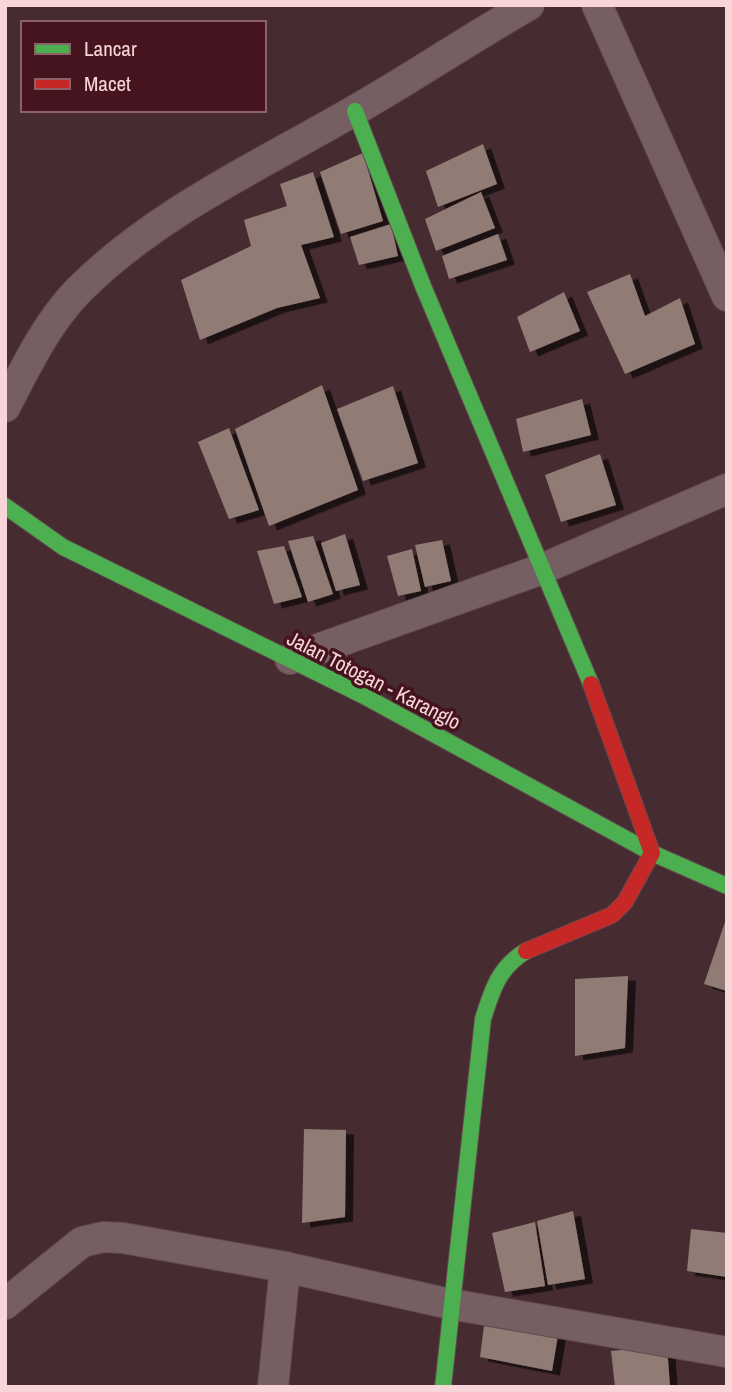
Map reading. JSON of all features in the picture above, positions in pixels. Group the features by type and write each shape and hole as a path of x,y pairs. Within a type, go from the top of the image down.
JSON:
{"street":[{"path":"5,408 48,329 76,293 111,259 235,178 355,111 529,5"},
{"path":"597,5 727,296"},
{"path":"355,111 422,286 608,724 652,853 625,902 612,915 539,944 508,962 493,987 483,1019 476,1070 443,1387"},
{"path":"290,659 542,569 727,489"},
{"name":"Jalan Totogan - Karanglo","path":"5,506 62,547 290,659 652,853 727,886"},
{"path":"5,1304 82,1242 103,1237 285,1267 450,1304 727,1352"},
{"path":"273,1387 285,1267"}],"building":[{"path":"483,144 497,184 438,207 426,171"},
{"path":"363,153 383,221 341,234 320,172"},
{"path":"313,172 334,237 301,245 320,298 277,308 200,340 181,280 251,246 244,220 287,206 280,184"},
{"path":"481,192 495,228 436,251 425,219"},
{"path":"391,224 398,256 359,265 350,237"},
{"path":"498,234 507,260 449,279 442,256"},
{"path":"630,274 645,316 680,298 695,344 625,374 587,292"},
{"path":"564,292 580,331 530,352 517,317"},
{"path":"322,385 358,490 269,526 235,429"},
{"path":"393,386 418,463 363,481 337,409"},
{"path":"582,399 591,435 523,452 516,419"},
{"path":"229,428 259,510 229,519 198,442"},
{"path":"600,454 616,505 561,522 545,475"},
{"path":"345,534 360,585 336,591 321,543"},
{"path":"313,536 333,594 308,602 288,541"},
{"path":"442,540 451,581 425,587 415,545"},
{"path":"284,546 302,597 274,604 257,551"},
{"path":"412,549 421,591 398,596 387,556"},
{"path":"727,919 727,991 704,984"},
{"path":"628,976 625,1048 575,1056 575,979"},
{"path":"304,1129 346,1130 345,1217 302,1223"},
{"path":"573,1211 585,1279 548,1285 537,1221"},
{"path":"535,1222 545,1286 505,1292 492,1233"},
{"path":"691,1229 727,1233 727,1277 687,1271"},
{"path":"485,1318 559,1329 552,1371 480,1357"},
{"path":"667,1346 670,1387 615,1387 611,1351"}],"traffic: fast":[{"path":"355,111 423,286 591,684"},
{"path":"5,506 63,547 364,696 652,853 727,886"},
{"path":"443,1387 483,1019 493,989 503,972 526,951"}],"traffic: jam":[{"path":"526,951 612,915 625,902 652,853 591,684"}]}
